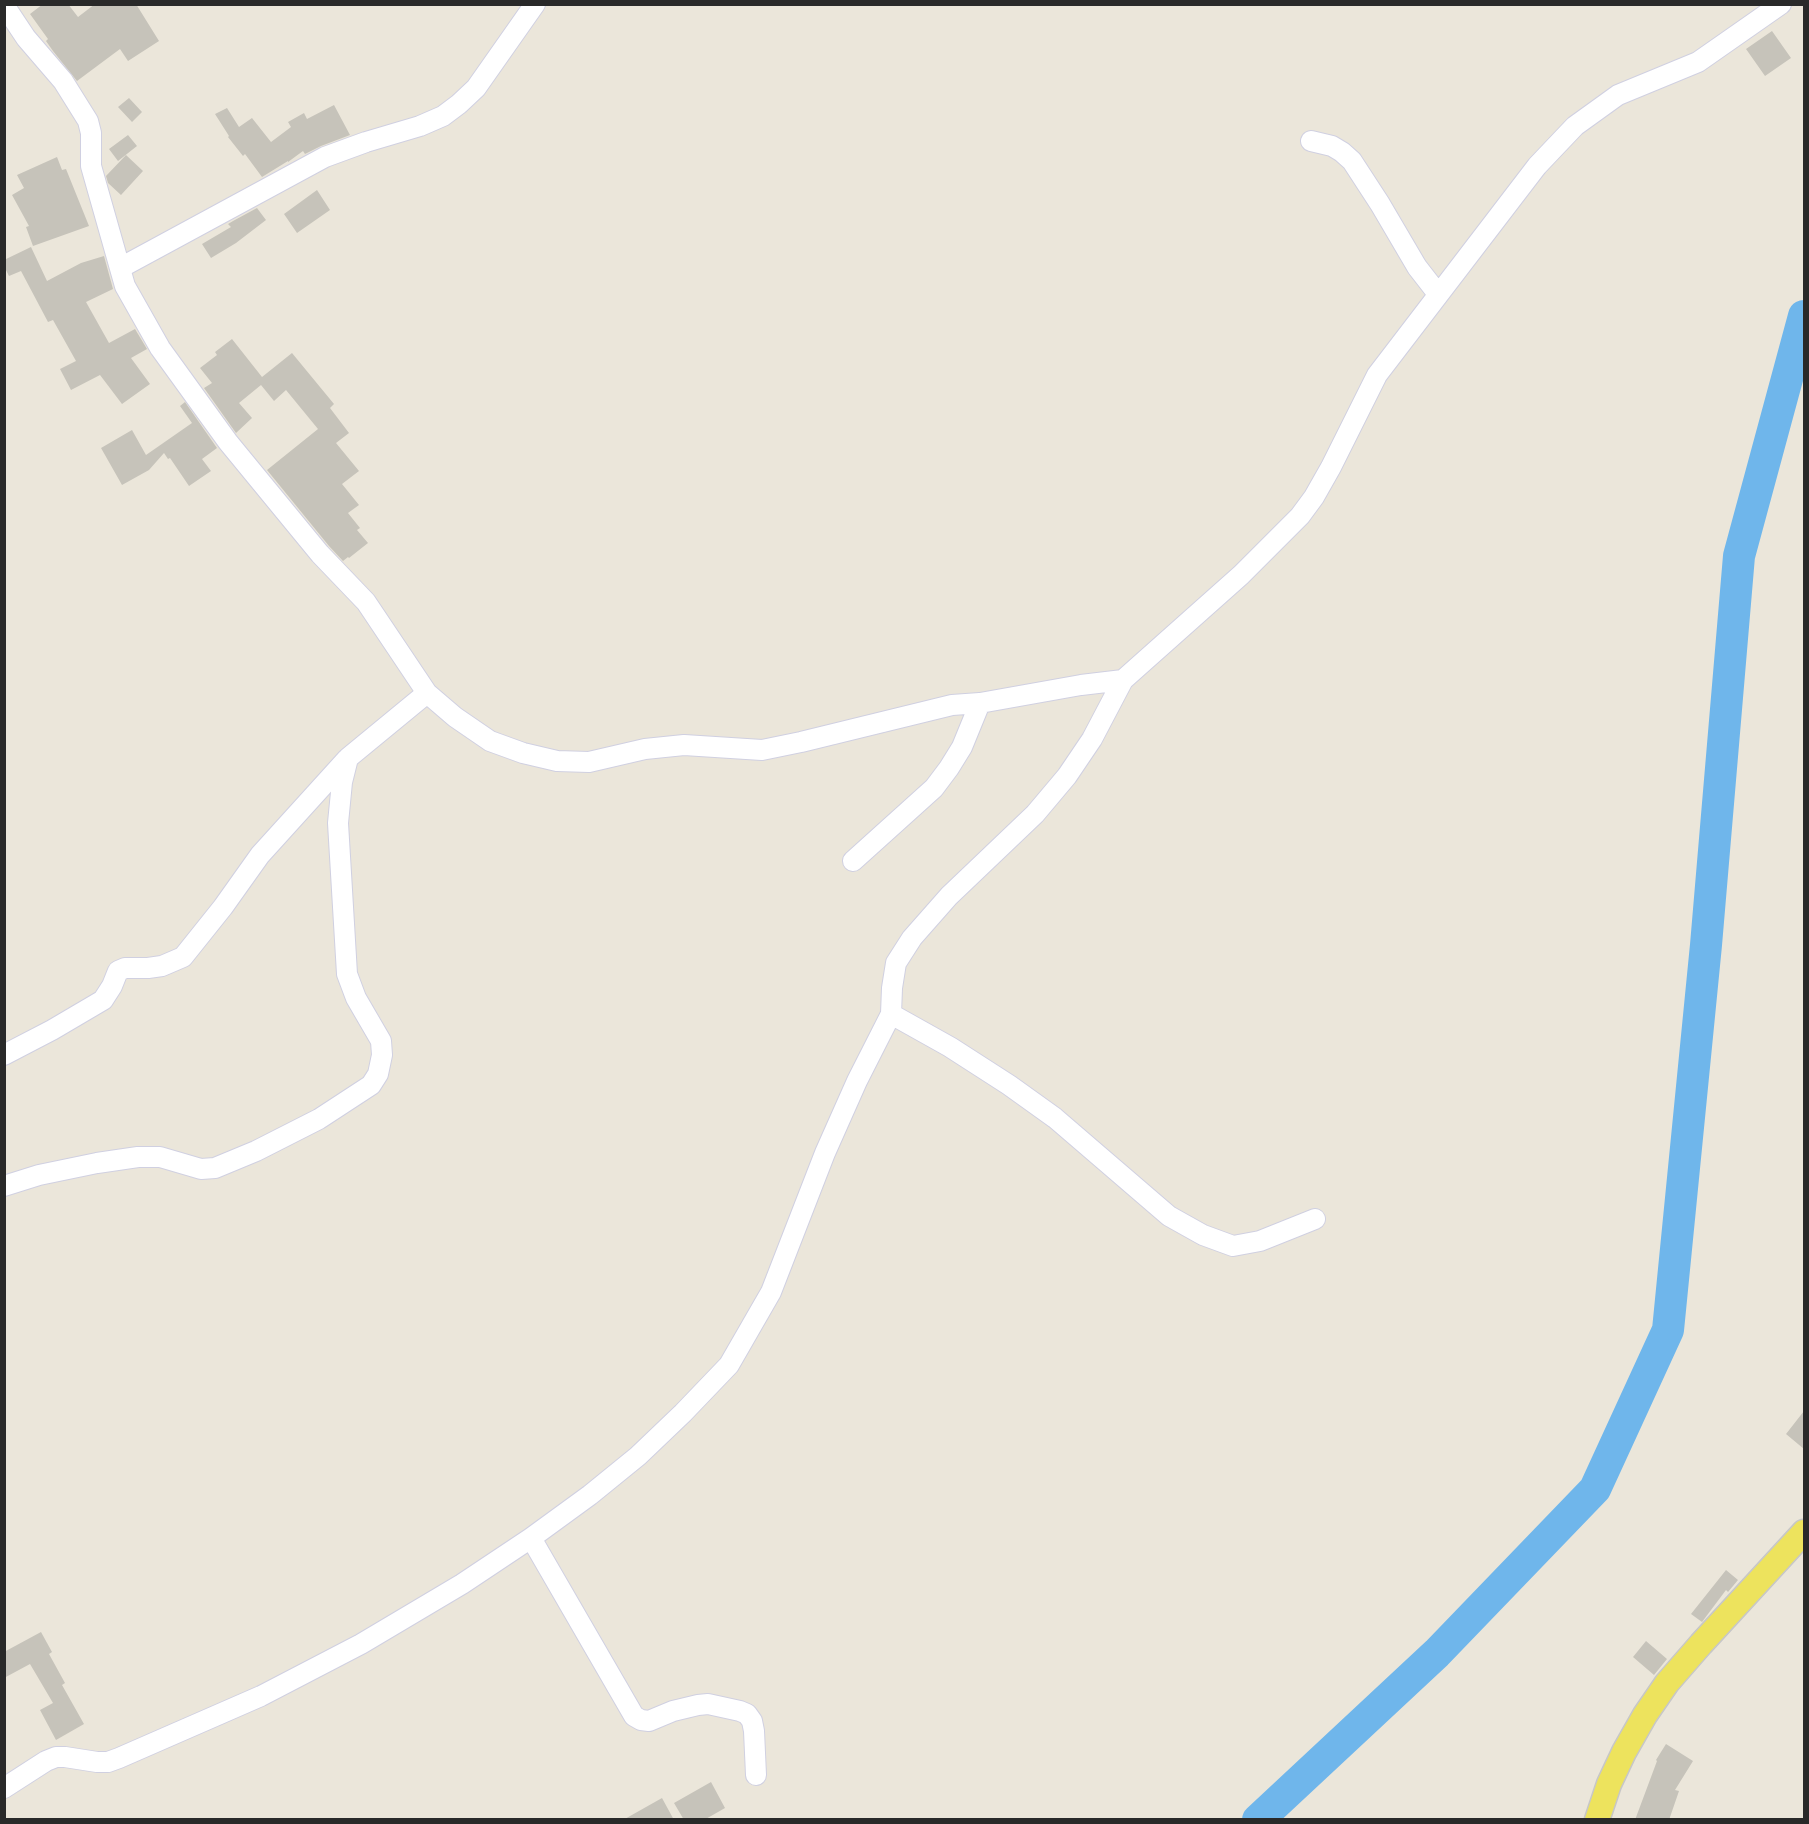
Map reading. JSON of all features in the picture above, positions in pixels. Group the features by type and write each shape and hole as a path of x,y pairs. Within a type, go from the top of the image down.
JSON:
{"main road":[{"path":"1597,1820 1608,1784 1624,1752 1667,1683 1804,1532"}],"street":[{"path":"120,268 325,157 420,126 442,116 476,88 535,4"},
{"path":"4,1788 56,1757 108,1762 261,1696 361,1644 462,1584 531,1538 638,1456 683,1413 729,1365 771,1292 856,1081 891,1014 896,963 912,938 949,896 1035,814 1067,776 1092,739 1123,680 1241,575 1300,516 1331,467 1377,375 1537,166 1575,126 1618,95 1698,62 1780,4"},
{"path":"4,5 26,38 63,81 88,122 91,133 90,166 125,286 160,348 228,442 320,554 366,602 427,693 455,717 490,741 523,753 557,761 589,762 645,749 684,745 762,750 952,705 980,703 1123,680"},
{"path":"1311,141 1332,146 1352,161 1417,267 1438,294"},
{"path":"4,1055 103,1000 118,971 125,968 162,966 183,957 260,855 348,758 427,693"},
{"path":"853,861 934,788 962,747 980,703"},
{"path":"4,1186 39,1174 138,1157 160,1157 201,1168 215,1168 256,1151 319,1119 370,1085 378,1074 382,1055 381,1041 356,998 347,974 345,949 338,823 342,782 348,758"},
{"path":"891,1014 950,1047 1009,1085 1055,1118 1169,1216 1203,1235 1233,1246 1260,1241 1315,1219"},
{"path":"531,1538 634,1716 640,1720 649,1721 673,1711 708,1704 747,1714 752,1721 754,1731 756,1775"}],"building":[{"path":"43,4 68,4 78,17 95,4 136,4 159,41 128,61 120,49 77,81 53,51 46,41 48,39 30,14"},
{"path":"1772,31 1791,58 1765,76 1746,49"},
{"path":"129,98 142,112 132,122 118,107"},
{"path":"334,105 350,135 305,154 303,151 262,177 245,154 243,156 228,137 215,114 227,108 239,127 252,118 271,142 291,127 288,122 304,113 307,119"},
{"path":"128,135 137,146 118,161 109,149"},
{"path":"126,155 143,171 121,195 108,183 106,176"},
{"path":"57,157 62,170 66,169 89,226 33,246 26,227 29,226 12,195 24,188 17,175"},
{"path":"317,190 330,210 297,233 284,214"},
{"path":"257,208 266,220 236,243 211,258 202,244 231,227 228,224"},
{"path":"31,247 47,281 81,263 104,256 113,289 86,302 109,343 135,329 147,349 131,358 150,384 122,404 100,375 71,390 60,369 76,361 53,320 48,322 21,271 9,276 4,266 4,260"},
{"path":"232,339 262,377 292,353 334,404 330,408 349,433 336,443 359,471 342,484 359,505 348,513 360,528 357,530 368,543 349,558 343,561 329,546 267,470 318,429 286,390 274,401 261,385 239,403 252,418 236,433 204,388 212,383 200,368"},
{"path":"185,402 217,448 202,459 211,471 189,486 164,453 149,470 122,485 101,448 132,430 146,455 192,423 180,406"},
{"path":"1804,1411 1804,1449 1786,1434"},
{"path":"1726,1570 1738,1580 1728,1592 1726,1590 1702,1622 1691,1614"},
{"path":"41,1632 52,1652 49,1654 65,1683 62,1685 84,1724 56,1740 40,1710 53,1703 30,1664 4,1678 4,1652"},
{"path":"1646,1641 1667,1659 1654,1675 1633,1657"},
{"path":"1666,1744 1693,1761 1675,1790 1679,1791 1669,1820 1635,1820 1656,1760"},
{"path":"711,1782 725,1808 704,1820 684,1820 674,1803"},
{"path":"662,1798 674,1820 623,1820"}],"waterway":[{"path":"1258,1820 1437,1653 1595,1489 1668,1330 1706,945 1739,556 1804,316"}]}
